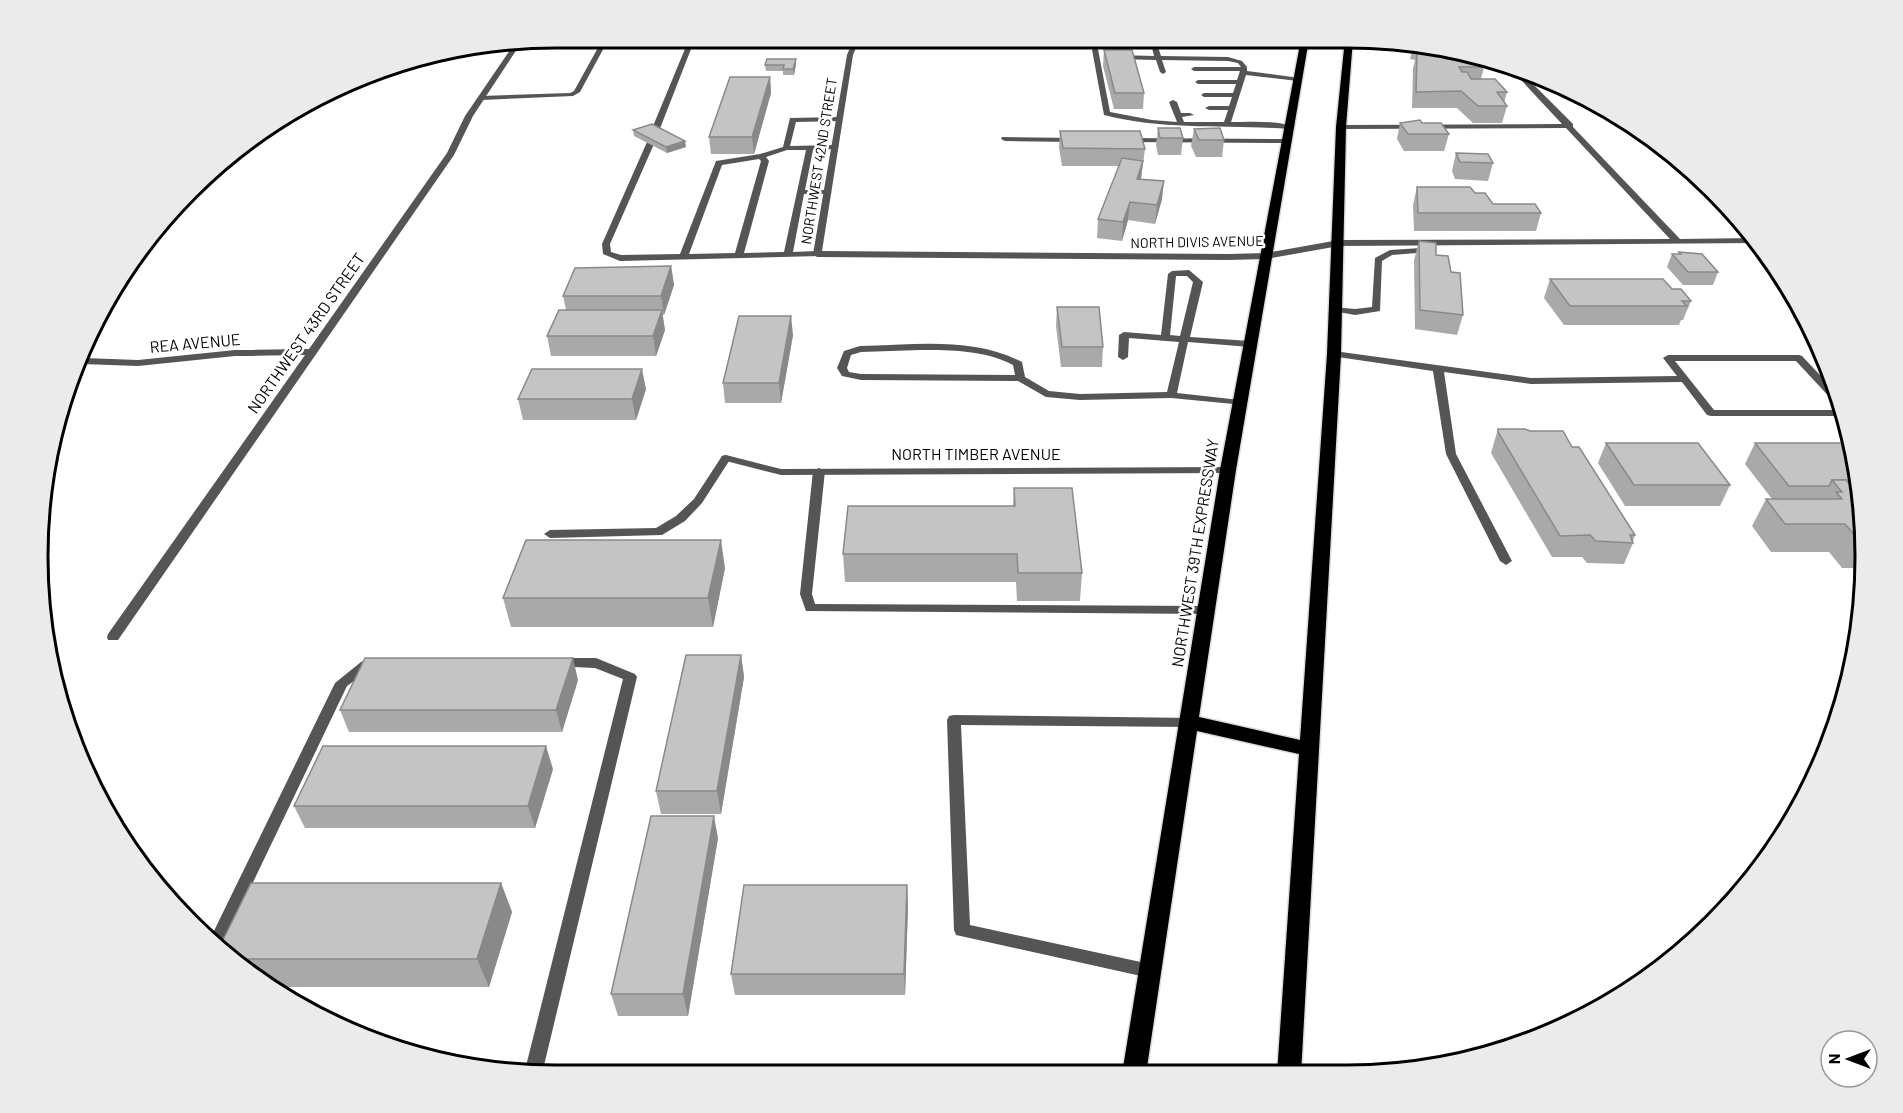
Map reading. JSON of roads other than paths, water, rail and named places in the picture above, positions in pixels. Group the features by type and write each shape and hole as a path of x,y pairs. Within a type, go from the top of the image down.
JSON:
{"highway":[{"name":"NORTHWEST 39TH EXPRESSWAY","path":"1135,1065 1228,470 1304,48"},
{"path":"1290,1065 1334,354 1341,127 1347,48"},
{"path":"1190,722 1309,749"}],"street":[{"path":"482,98 566,96 577,92 601,48"},
{"path":"655,131 688,48"},
{"name":"NORTHWEST 42ND STREET","path":"817,254 853,48"},
{"path":"1094,48 1107,113 1118,117 1181,123 1257,123 1289,127"},
{"path":"1155,48 1165,70"},
{"name":"NORTHWEST 43RD STREET","path":"113,637 451,153 482,98 514,50"},
{"path":"1095,57 1228,59 1240,62 1238,90 1227,124"},
{"path":"1203,92 1238,90 1298,79"},
{"path":"1527,82 1677,241"},
{"path":"1203,92 1238,90"},
{"path":"1203,92 1238,90"},
{"path":"1203,92 1238,90"},
{"path":"1181,123 1175,108 1189,111"},
{"path":"786,148 793,120 839,119"},
{"path":"1341,127 1570,126"},
{"path":"1005,139 1087,140"},
{"path":"1122,140 1287,141"},
{"name":"NORTH DIVIS AVENUE","path":"650,144 606,244 607,254 620,258 788,254 1266,256 1339,243 1745,241"},
{"path":"788,254 810,147"},
{"path":"683,257 719,163 761,156 786,148 834,147"},
{"path":"739,256 765,161 761,156"},
{"path":"801,192 828,192"},
{"path":"1336,309 1355,312 1377,309 1378,260 1390,253 1426,250 1424,243"},
{"path":"1165,338 1172,274 1189,273 1198,282 1171,395"},
{"path":"1123,357 1124,335 1250,344"},
{"path":"1020,378 1018,364 1005,354 984,349 860,349 847,353 842,368 846,374 861,377 1020,378 1046,394 1080,397 1171,395 1240,403"},
{"name":"REA AVENUE","path":"87,361 138,363 235,353 310,352"},
{"path":"1334,354 1531,381 1684,379"},
{"path":"1825,386 1799,358 1668,358 1711,413 1834,413"},
{"path":"1438,368 1451,454 1506,561"},
{"name":"NORTH TIMBER AVENUE","path":"550,534 658,532 673,525 692,510 708,491 726,458 781,472 1228,470"},
{"path":"819,471 806,594 810,609 1207,610"},
{"path":"535,1064 630,677 596,663 539,663"},
{"path":"219,937 342,683 366,665 389,665"},
{"path":"1150,971 962,930 954,720 1190,722"}]}
